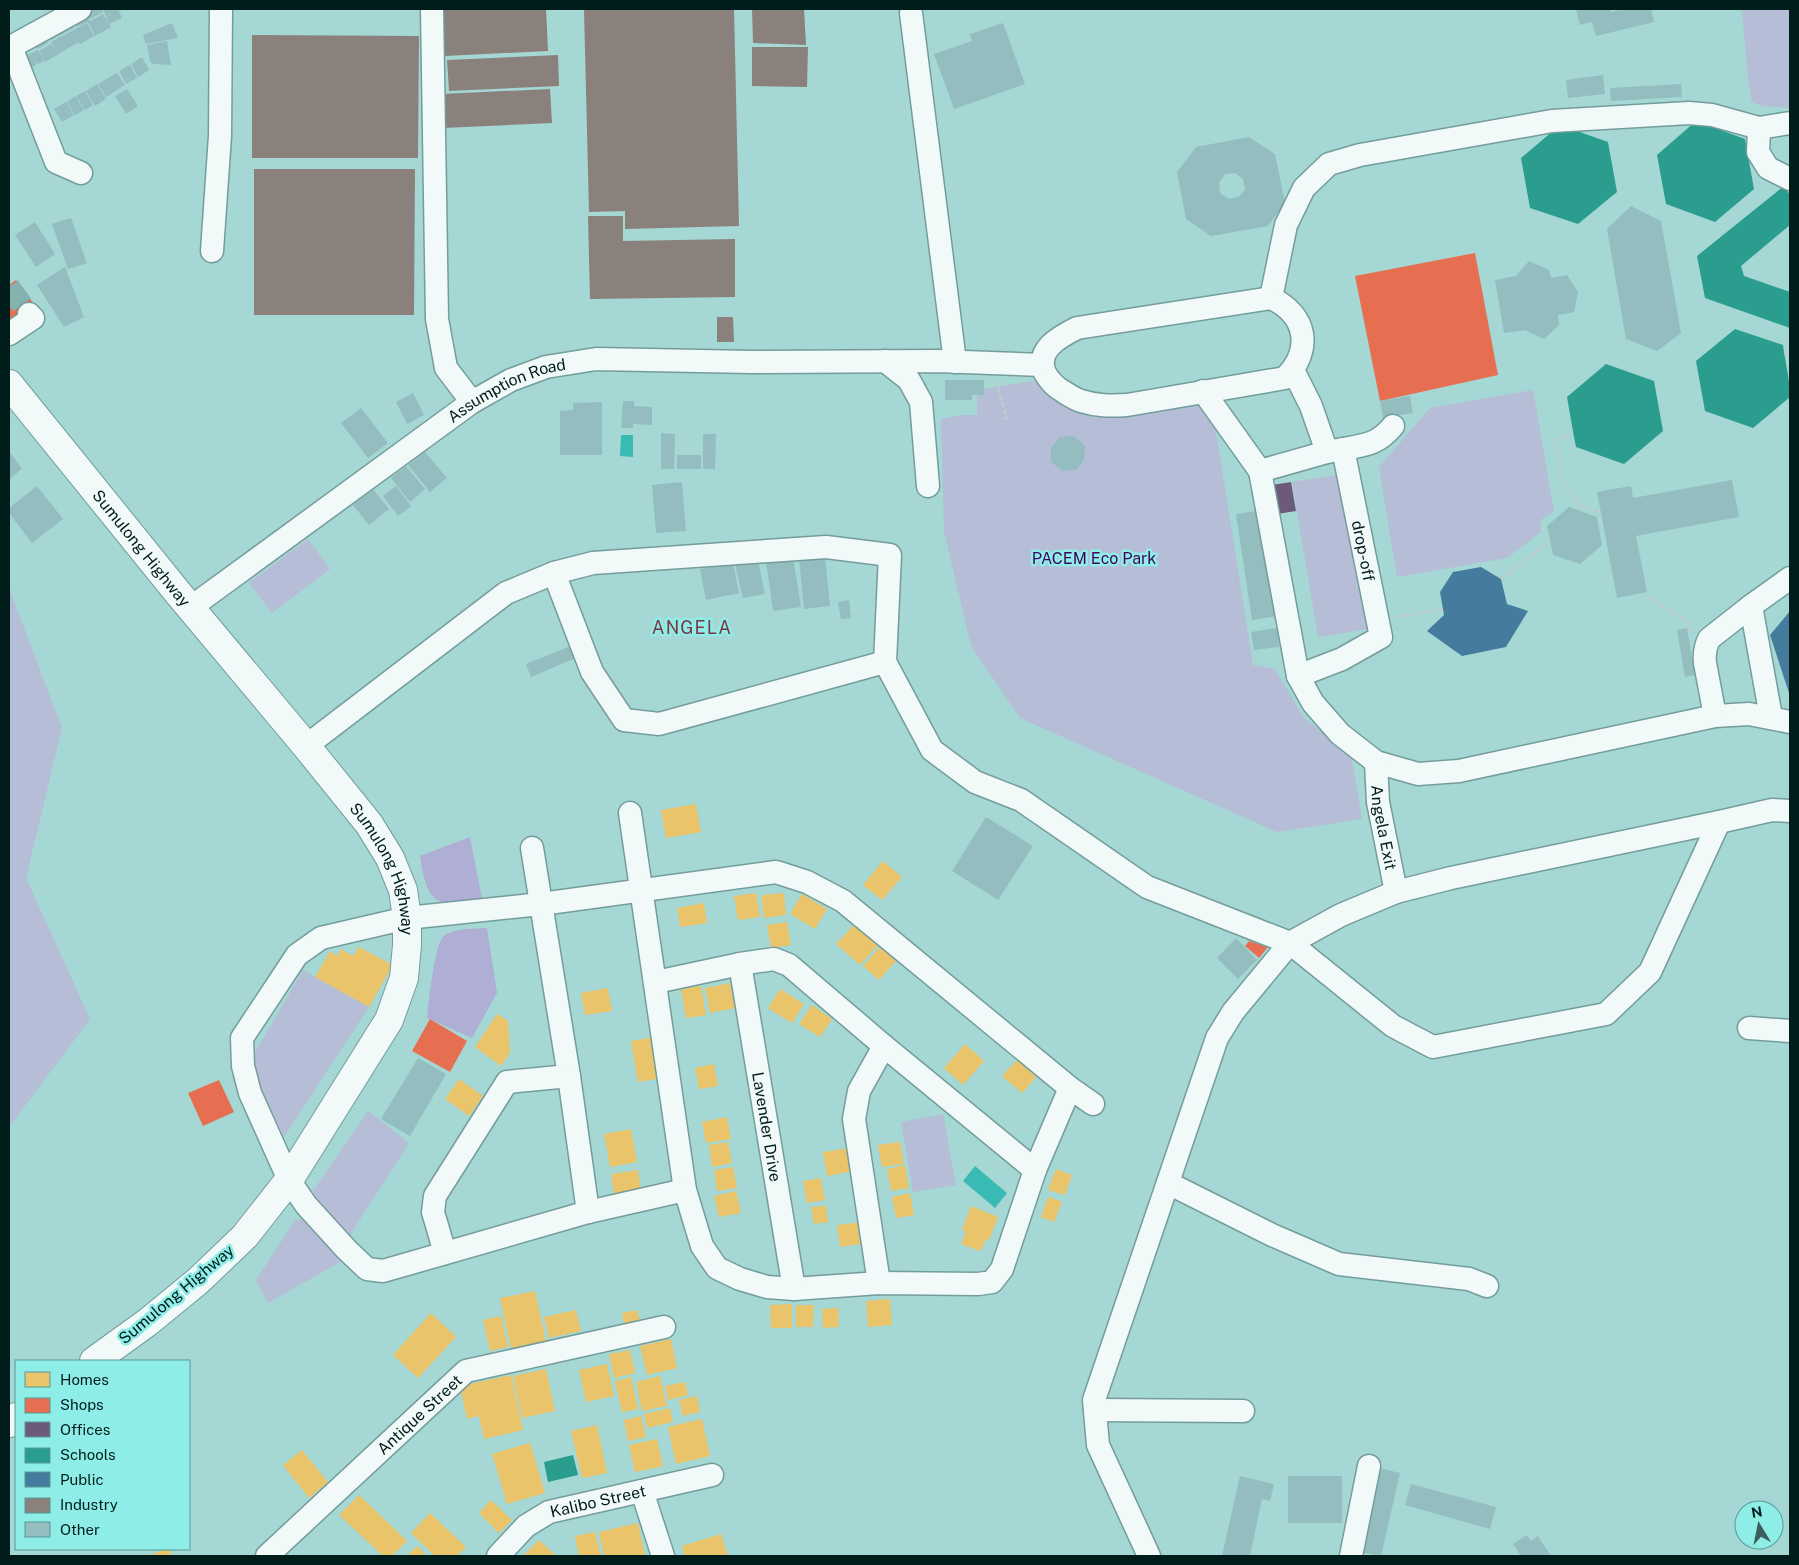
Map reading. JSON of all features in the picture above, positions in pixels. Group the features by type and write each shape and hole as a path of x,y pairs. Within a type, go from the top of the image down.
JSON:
{"main road":[{"name":"Sumulong Highway","path":"9,384 190,608 369,824 390,858 402,890 407,918 408,945 404,978 389,1020 289,1180 245,1236 198,1280 148,1322 95,1360"}],"street":[{"path":"80,9 10,48 56,162 81,173"},
{"path":"212,251 220,136 221,9"},
{"path":"432,9 437,319 446,368 472,402"},
{"path":"911,13 955,362"},
{"path":"1271,298 1286,225 1304,188 1328,164 1360,155 1552,120 1688,113 1712,115 1759,128 1790,123"},
{"path":"1759,128 1758,152 1768,168 1790,180"},
{"path":"1271,298 1287,308 1299,322 1303,337 1302,353 1289,374 1203,392 1106,407 1079,401 1055,387 1042,365 1045,353 1050,346 1061,336 1077,328 1271,298"},
{"path":"9,334 33,318 29,314"},
{"name":"Assumption Road","path":"190,608 472,402 511,380 546,367 596,359 751,362 885,361 1042,365"},
{"path":"885,361 909,380 921,402 928,486"},
{"name":"drop-off","path":"1289,374 1339,455 1379,628"},
{"path":"1203,392 1260,471 1298,676 1313,703 1340,734 1376,762 1418,774 1459,771 1715,716 1749,714 1781,719 1750,606"},
{"path":"1260,471 1339,455 1378,441 1393,426"},
{"path":"306,746 506,593 554,573 593,563 826,547 890,555 885,662 932,750 975,782 1021,800 1147,887 1290,943 1393,1026 1433,1047 1606,1014 1650,972 1719,822"},
{"path":"554,573 592,672 624,720 659,724 885,662"},
{"path":"1715,716 1705,663 1706,645 1709,640 1750,606 1790,578"},
{"path":"1298,676 1342,659 1379,628"},
{"name":"Angela Exit","path":"1376,762 1378,802 1396,892"},
{"path":"1149,1556 1098,1445 1094,1400 1217,1038 1233,1012 1290,943 1341,915 1396,892 1452,878 1772,810 1790,811"},
{"path":"630,813 685,1190 702,1246 717,1268 740,1279 767,1287 794,1289 879,1283 978,1284 992,1282 1002,1269 1035,1170 1070,1088"},
{"path":"532,848 569,1076 588,1212"},
{"path":"685,1190 588,1212 383,1271 367,1269 306,1205 289,1180 250,1093 243,1066 242,1038 297,955 320,938 407,918 541,904 776,872 807,882 843,901 1070,1088 1093,1104"},
{"path":"656,982 740,964 774,959 789,966 1035,1170"},
{"name":"Lavender Drive","path":"740,964 794,1289"},
{"path":"1749,1028 1790,1031"},
{"path":"879,1283 854,1119 859,1091 884,1046"},
{"path":"445,1253 433,1212 435,1196 507,1082 569,1076"},
{"path":"1168,1183 1272,1234 1339,1264 1469,1279 1487,1286"},
{"name":"Antique Street","path":"267,1556 466,1371 664,1327"},
{"path":"1095,1410 1243,1411"},
{"path":"1351,1556 1369,1466"},
{"name":"Kalibo Street","path":"498,1556 526,1526 549,1512 712,1475"},
{"path":"642,1490 663,1556"}],"path":[{"path":"1784,352 1790,353"},
{"path":"991,364 1007,420"},
{"path":"1567,438 1556,440 1562,480 1577,503 1599,512"},
{"path":"1501,580 1550,540"},
{"path":"1647,597 1688,622 1691,641"},
{"path":"1379,628 1443,609"}],"green space":[{"path":"1742,9 1790,9 1790,108 1762,106 1752,102 1748,80"},
{"name":"PACEM Eco Park","path":"1034,381 1086,414 1118,418 1203,400 1214,418 1253,665 1275,669 1304,718 1351,754 1362,819 1277,832 1020,718 971,646 944,531 941,419 960,415 977,415 977,390"},
{"path":"1533,390 1554,511 1541,520 1541,532 1507,558 1397,577 1379,467 1430,408"},
{"path":"1341,474 1368,629 1318,637 1292,482"},
{"path":"308,539 330,569 272,613 249,583"},
{"path":"9,588 62,728 26,878 90,1019 9,1127"},
{"path":"303,970 369,1007 284,1137 260,1087 254,1054"},
{"path":"368,1111 409,1143 348,1238 311,1194"},
{"path":"943,1114 956,1185 913,1192 901,1122"},
{"path":"306,1219 338,1254 342,1261 268,1303 256,1280 295,1220"}],"shaded area":[{"path":"470,837 482,899 451,903 440,901 434,897 426,885 420,856"},
{"path":"487,928 497,993 472,1038 427,1018 431,987 435,960 441,940 445,935 460,930"}],"water":[{"path":"621,435 633,435 633,457 620,456"},
{"path":"975,1166 1007,1193 995,1208 963,1181"}],"building: Homes":[{"path":"696,804 701,832 666,838 661,810"},
{"path":"883,861 902,877 882,900 863,885"},
{"path":"756,893 760,917 738,920 734,896"},
{"path":"784,893 786,915 764,918 761,895"},
{"path":"802,894 827,909 815,929 790,914"},
{"path":"704,903 707,923 680,927 677,908"},
{"path":"787,922 791,945 771,948 767,925"},
{"path":"856,923 879,944 860,965 836,944"},
{"path":"359,947 393,965 369,1007 315,977 330,951 337,956 341,949 353,956"},
{"path":"880,947 896,961 879,980 863,966"},
{"path":"730,983 735,1008 710,1013 705,988"},
{"path":"701,986 706,1015 686,1018 681,989"},
{"path":"608,988 612,1011 585,1015 581,993"},
{"path":"780,989 804,1004 792,1023 768,1008"},
{"path":"812,1005 832,1019 820,1037 799,1024"},
{"path":"497,1014 508,1021 510,1053 501,1066 475,1047"},
{"path":"655,1037 662,1078 638,1082 631,1041"},
{"path":"965,1044 984,1061 963,1085 944,1068"},
{"path":"1017,1060 1036,1077 1022,1093 1002,1076"},
{"path":"714,1064 718,1086 699,1089 695,1068"},
{"path":"459,1079 483,1096 469,1116 445,1099"},
{"path":"727,1117 731,1139 706,1143 702,1122"},
{"path":"631,1129 637,1162 610,1167 604,1134"},
{"path":"728,1142 732,1163 712,1167 709,1145"},
{"path":"900,1142 904,1164 882,1167 878,1145"},
{"path":"850,1148 854,1171 827,1176 823,1152"},
{"path":"905,1165 909,1188 891,1191 887,1169"},
{"path":"733,1167 737,1188 717,1191 714,1170"},
{"path":"1056,1169 1072,1175 1065,1195 1048,1190"},
{"path":"638,1170 641,1192 614,1196 611,1174"},
{"path":"821,1178 825,1200 807,1203 803,1181"},
{"path":"736,1191 741,1213 719,1217 714,1196"},
{"path":"910,1193 914,1215 896,1218 892,1197"},
{"path":"1048,1197 1062,1202 1054,1222 1041,1217"},
{"path":"826,1206 828,1222 814,1224 811,1207"},
{"path":"971,1206 998,1217 989,1240 986,1239 981,1251 961,1244 966,1232 962,1230"},
{"path":"863,1222 866,1243 840,1247 837,1225"},
{"path":"535,1291 546,1341 511,1349 500,1298"},
{"path":"890,1299 892,1325 868,1327 866,1301"},
{"path":"792,1304 792,1328 771,1328 770,1305"},
{"path":"796,1305 814,1305 813,1327 796,1327"},
{"path":"838,1308 839,1327 823,1328 822,1309"},
{"path":"576,1310 581,1331 549,1338 544,1317"},
{"path":"637,1310 642,1329 626,1332 622,1313"},
{"path":"431,1313 456,1337 418,1378 393,1355"},
{"path":"501,1316 508,1347 490,1351 483,1320"},
{"path":"671,1339 677,1368 647,1375 640,1346"},
{"path":"630,1350 635,1373 614,1378 609,1354"},
{"path":"607,1364 614,1396 586,1402 579,1370"},
{"path":"546,1369 555,1411 522,1418 513,1376"},
{"path":"511,1375 523,1430 484,1439 479,1416 467,1419 460,1386"},
{"path":"660,1376 667,1406 642,1411 636,1382"},
{"path":"631,1377 638,1409 622,1412 615,1381"},
{"path":"685,1382 688,1395 668,1400 665,1386"},
{"path":"697,1396 700,1412 683,1416 679,1400"},
{"path":"670,1408 673,1422 647,1428 644,1414"},
{"path":"641,1416 646,1437 628,1441 624,1420"},
{"path":"702,1419 710,1456 676,1464 668,1427"},
{"path":"597,1425 607,1473 582,1478 571,1431"},
{"path":"657,1439 663,1466 635,1472 629,1445"},
{"path":"530,1443 545,1493 507,1504 492,1454"},
{"path":"302,1450 328,1482 309,1498 283,1465"},
{"path":"359,1495 407,1541 392,1556 383,1556 339,1515"},
{"path":"491,1500 512,1520 499,1533 479,1513"},
{"path":"430,1513 466,1547 457,1556 435,1556 411,1533"},
{"path":"638,1523 645,1556 604,1556 599,1532"},
{"path":"595,1532 601,1556 579,1556 575,1536"},
{"path":"721,1534 728,1556 685,1556 682,1546"},
{"path":"539,1540 556,1556 523,1556"},
{"path":"417,1546 427,1556 407,1556"},
{"path":"163,1550 169,1550 172,1556 148,1556"}],"building: Shops":[{"path":"1475,253 1498,375 1380,401 1355,276"},
{"path":"16,280 37,308 9,328 9,285"},
{"path":"1249,941 1268,947 1259,958 1245,946"},
{"path":"430,1019 467,1041 450,1072 412,1051"},
{"path":"219,1080 234,1112 203,1126 188,1093"}],"building: Offices":[{"path":"1291,482 1296,511 1277,514 1272,485"}],"building: Schools":[{"path":"1696,121 1745,139 1754,189 1715,222 1666,204 1657,155"},
{"path":"1560,125 1608,142 1617,192 1578,224 1530,208 1521,158"},
{"path":"1784,186 1790,195 1790,225 1741,266 1744,276 1790,292 1790,328 1705,298 1697,256"},
{"path":"1735,329 1783,345 1790,397 1753,428 1705,411 1696,361"},
{"path":"1606,364 1654,381 1663,431 1624,464 1576,447 1574,437 1567,397"},
{"path":"573,1455 578,1475 548,1482 544,1462"}],"building: Public":[{"path":"1481,567 1501,579 1507,604 1528,611 1506,647 1462,656 1427,631 1444,615 1440,592 1453,572"},
{"path":"1790,611 1790,696 1770,635"}],"building: Industry":[{"path":"443,9 546,9 548,51 445,56"},
{"path":"584,9 734,9 739,226 625,229 625,211 589,212"},
{"path":"752,9 804,9 806,45 753,43"},
{"path":"252,35 419,36 418,158 252,158"},
{"path":"752,47 808,47 807,87 752,86"},
{"path":"558,55 559,86 449,91 447,60"},
{"path":"550,89 552,123 443,128 441,94"},
{"path":"254,169 415,169 414,315 254,315"},
{"path":"588,216 623,216 623,241 735,239 735,297 590,299"},
{"path":"717,317 733,317 734,342 717,342"}],"building: Other":[{"path":"83,9 90,21 103,14 111,27 95,36 88,22 76,27 69,13"},
{"path":"84,9 101,9 103,12 90,19"},
{"path":"103,9 118,9 122,18 109,24"},
{"path":"1576,9 1610,9 1611,12 1624,9 1651,9 1654,22 1596,36 1592,22 1580,25"},
{"path":"67,15 74,28 49,41 41,28"},
{"path":"87,23 94,36 80,44 79,42 45,62 39,51 51,44 56,52 51,42"},
{"path":"172,23 178,38 146,44 143,35"},
{"path":"1003,23 1025,84 954,109 934,54 972,41 970,34"},
{"path":"40,29 48,43 37,49 30,35"},
{"path":"167,41 171,65 150,62 147,45"},
{"path":"38,50 44,61 37,64 34,58 36,65 27,70 20,58"},
{"path":"142,57 149,70 138,77 131,64"},
{"path":"130,65 137,78 126,84 119,71"},
{"path":"117,73 125,85 106,97 98,84"},
{"path":"1603,75 1605,94 1568,98 1566,80"},
{"path":"97,84 106,99 95,106 86,91"},
{"path":"1681,84 1682,97 1611,101 1610,88"},
{"path":"127,89 138,106 126,114 115,96"},
{"path":"85,91 93,105 85,110 76,96"},
{"path":"75,96 84,110 75,115 67,102"},
{"path":"66,102 74,115 62,122 54,109"},
{"path":"1249,137 1275,154 1285,203 1268,226 1211,236 1186,219 1177,172 1196,147","holes":["1235,173 1243,179 1245,189 1239,197 1229,199 1220,193 1219,183 1225,174"]},
{"path":"1631,206 1661,221 1681,333 1657,351 1626,339 1607,229"},
{"path":"71,218 87,263 68,269 52,224"},
{"path":"35,222 55,254 36,267 15,235"},
{"path":"1529,261 1549,270 1551,278 1567,275 1578,292 1574,312 1558,315 1559,325 1544,339 1525,330 1504,333 1495,280 1516,276"},
{"path":"65,267 84,317 64,327 37,285"},
{"path":"945,380 984,380 984,395 972,395 972,400 945,400"},
{"path":"413,393 424,415 407,424 396,402"},
{"path":"1410,396 1413,413 1383,418 1380,401"},
{"path":"623,401 634,401 634,406 652,407 652,425 633,424 633,428 621,428"},
{"path":"602,402 602,455 560,455 560,411 573,410 573,403"},
{"path":"361,408 388,443 368,458 341,423"},
{"path":"661,433 675,434 674,469 661,469"},
{"path":"703,434 716,434 715,469 703,469"},
{"path":"1074,436 1085,446 1084,460 1076,470 1063,471 1051,462 1051,448 1060,437"},
{"path":"9,451 22,469 9,479"},
{"path":"425,452 447,478 430,492 408,465"},
{"path":"677,455 701,455 701,469 677,469"},
{"path":"406,466 425,489 410,502 391,478"},
{"path":"1732,480 1739,517 1636,536 1647,592 1617,598 1597,492 1631,486 1633,498"},
{"path":"682,482 686,531 656,533 652,485"},
{"path":"37,486 63,519 32,543 9,513 9,508"},
{"path":"396,486 411,506 398,516 383,496"},
{"path":"373,489 389,509 369,525 353,505"},
{"path":"1569,507 1597,517 1602,545 1580,564 1553,555 1547,526"},
{"path":"1262,510 1278,616 1252,620 1236,514"},
{"path":"793,557 801,607 773,611 766,561"},
{"path":"825,557 830,606 804,609 799,559"},
{"path":"758,560 765,594 743,598 735,564"},
{"path":"733,563 739,593 706,600 700,569"},
{"path":"849,600 851,618 841,619 838,602"},
{"path":"1277,628 1279,647 1254,650 1251,632"},
{"path":"1687,628 1695,675 1685,677 1677,630"},
{"path":"573,645 578,657 531,677 526,664"},
{"path":"986,817 1033,846 998,900 952,871"},
{"path":"1236,938 1257,960 1238,979 1217,958"},
{"path":"418,1058 446,1074 410,1136 381,1119"},
{"path":"1379,1468 1400,1473 1381,1556 1359,1552"},
{"path":"1240,1476 1274,1484 1270,1501 1262,1499 1250,1556 1222,1556"},
{"path":"1288,1476 1342,1476 1342,1523 1288,1523"},
{"path":"1411,1484 1496,1507 1490,1529 1405,1505"},
{"path":"1527,1535 1531,1541 1538,1536 1551,1556 1521,1556 1513,1544"}],"tunnel":[{"path":"9,287 29,314"}],"district":[{"name":"ANGELA","path":"692,628"}]}
